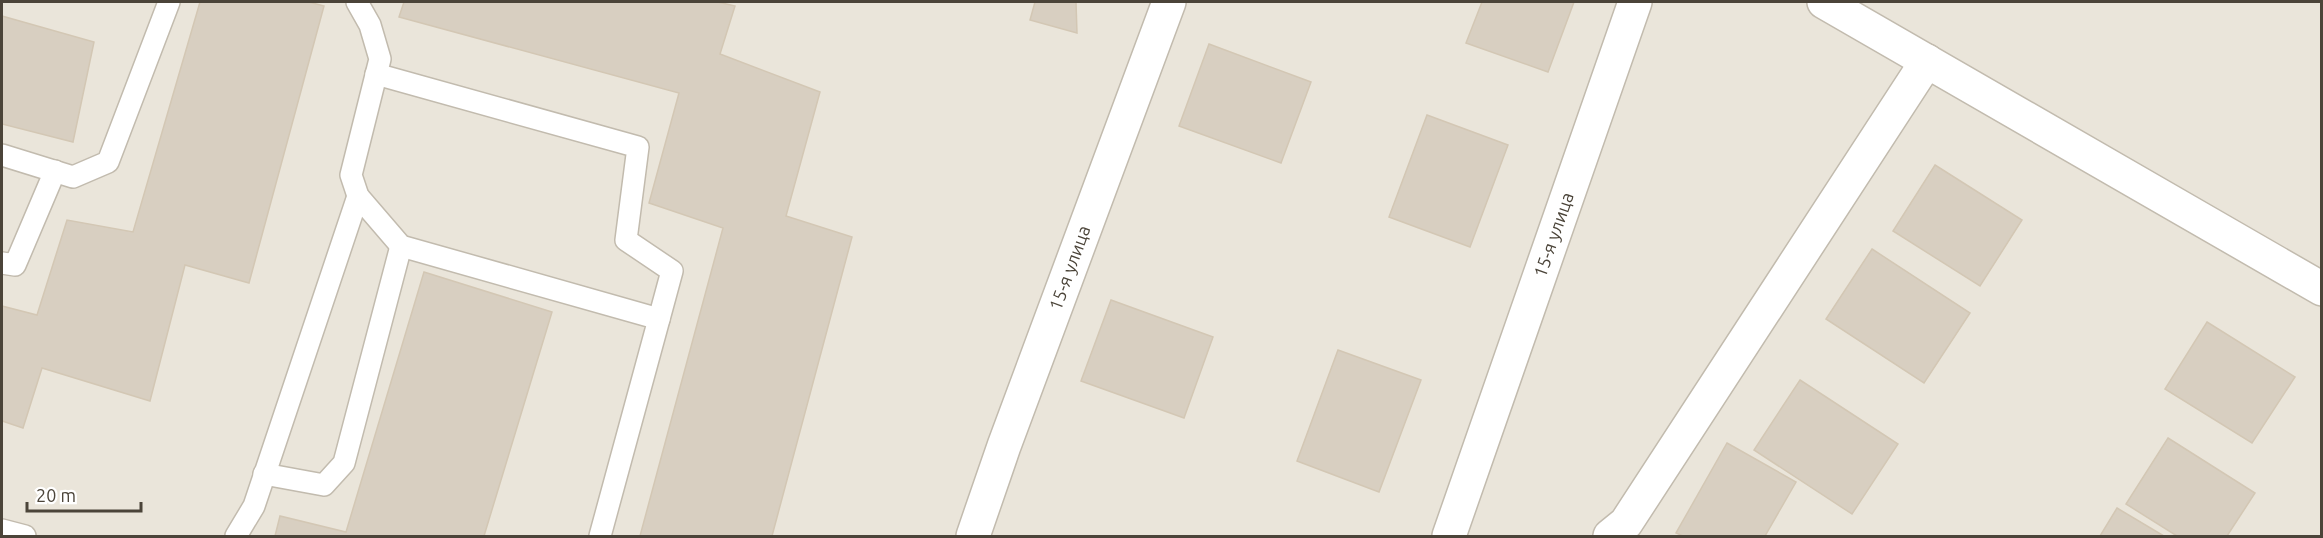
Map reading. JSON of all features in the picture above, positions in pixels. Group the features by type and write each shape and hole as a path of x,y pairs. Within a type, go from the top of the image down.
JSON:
{"street":[{"name":"15-я улица","path":"973,537 1016,414 1169,2"},
{"name":"15-я улица","path":"1449,537 1635,2"},
{"path":"1824,2 2322,289"},
{"path":"1610,537 1626,524 1927,61"}],"lane":[{"path":"2,155 73,177 108,162 169,2"},
{"path":"357,2 370,25 380,59 351,174 358,196 401,246 659,319"},
{"path":"376,74 638,147 626,240 672,271 600,537"},
{"path":"2,263 15,265 55,171"},
{"path":"236,537 254,506 358,196"},
{"path":"264,474 324,485 344,463 401,246"},
{"path":"2,530 25,537"}],"shaded area":[{"path":"2,2 2321,2 2321,536 2,536"}],"building":[{"path":"200,2 309,2 324,6 249,283 185,265 150,401 42,368 23,428 2,421 2,306 37,315 67,220 133,232"},
{"path":"404,2 718,2 735,6 720,54 820,92 786,216 852,237 772,536 640,536 723,228 649,203 679,93 399,17"},
{"path":"1035,2 1076,2 1077,33 1030,20"},
{"path":"1482,2 1574,2 1548,72 1466,43"},
{"path":"2,16 94,42 73,142 2,124"},
{"path":"1209,44 1311,82 1281,163 1179,126"},
{"path":"1427,115 1508,145 1470,247 1389,217"},
{"path":"1935,165 2022,220 1980,286 1893,231"},
{"path":"1872,249 1970,313 1924,383 1826,319"},
{"path":"424,272 552,312 484,536 275,536 280,516 346,532"},
{"path":"1111,300 1213,337 1184,418 1081,381"},
{"path":"2207,322 2295,377 2252,443 2165,389"},
{"path":"1338,350 1421,380 1379,492 1297,461"},
{"path":"1800,380 1898,444 1852,514 1754,450"},
{"path":"2168,438 2255,493 2227,536 2177,536 2126,504"},
{"path":"1727,443 1796,482 1765,536 1683,536 1676,533"},
{"path":"2117,508 2164,536 2100,536"}]}
